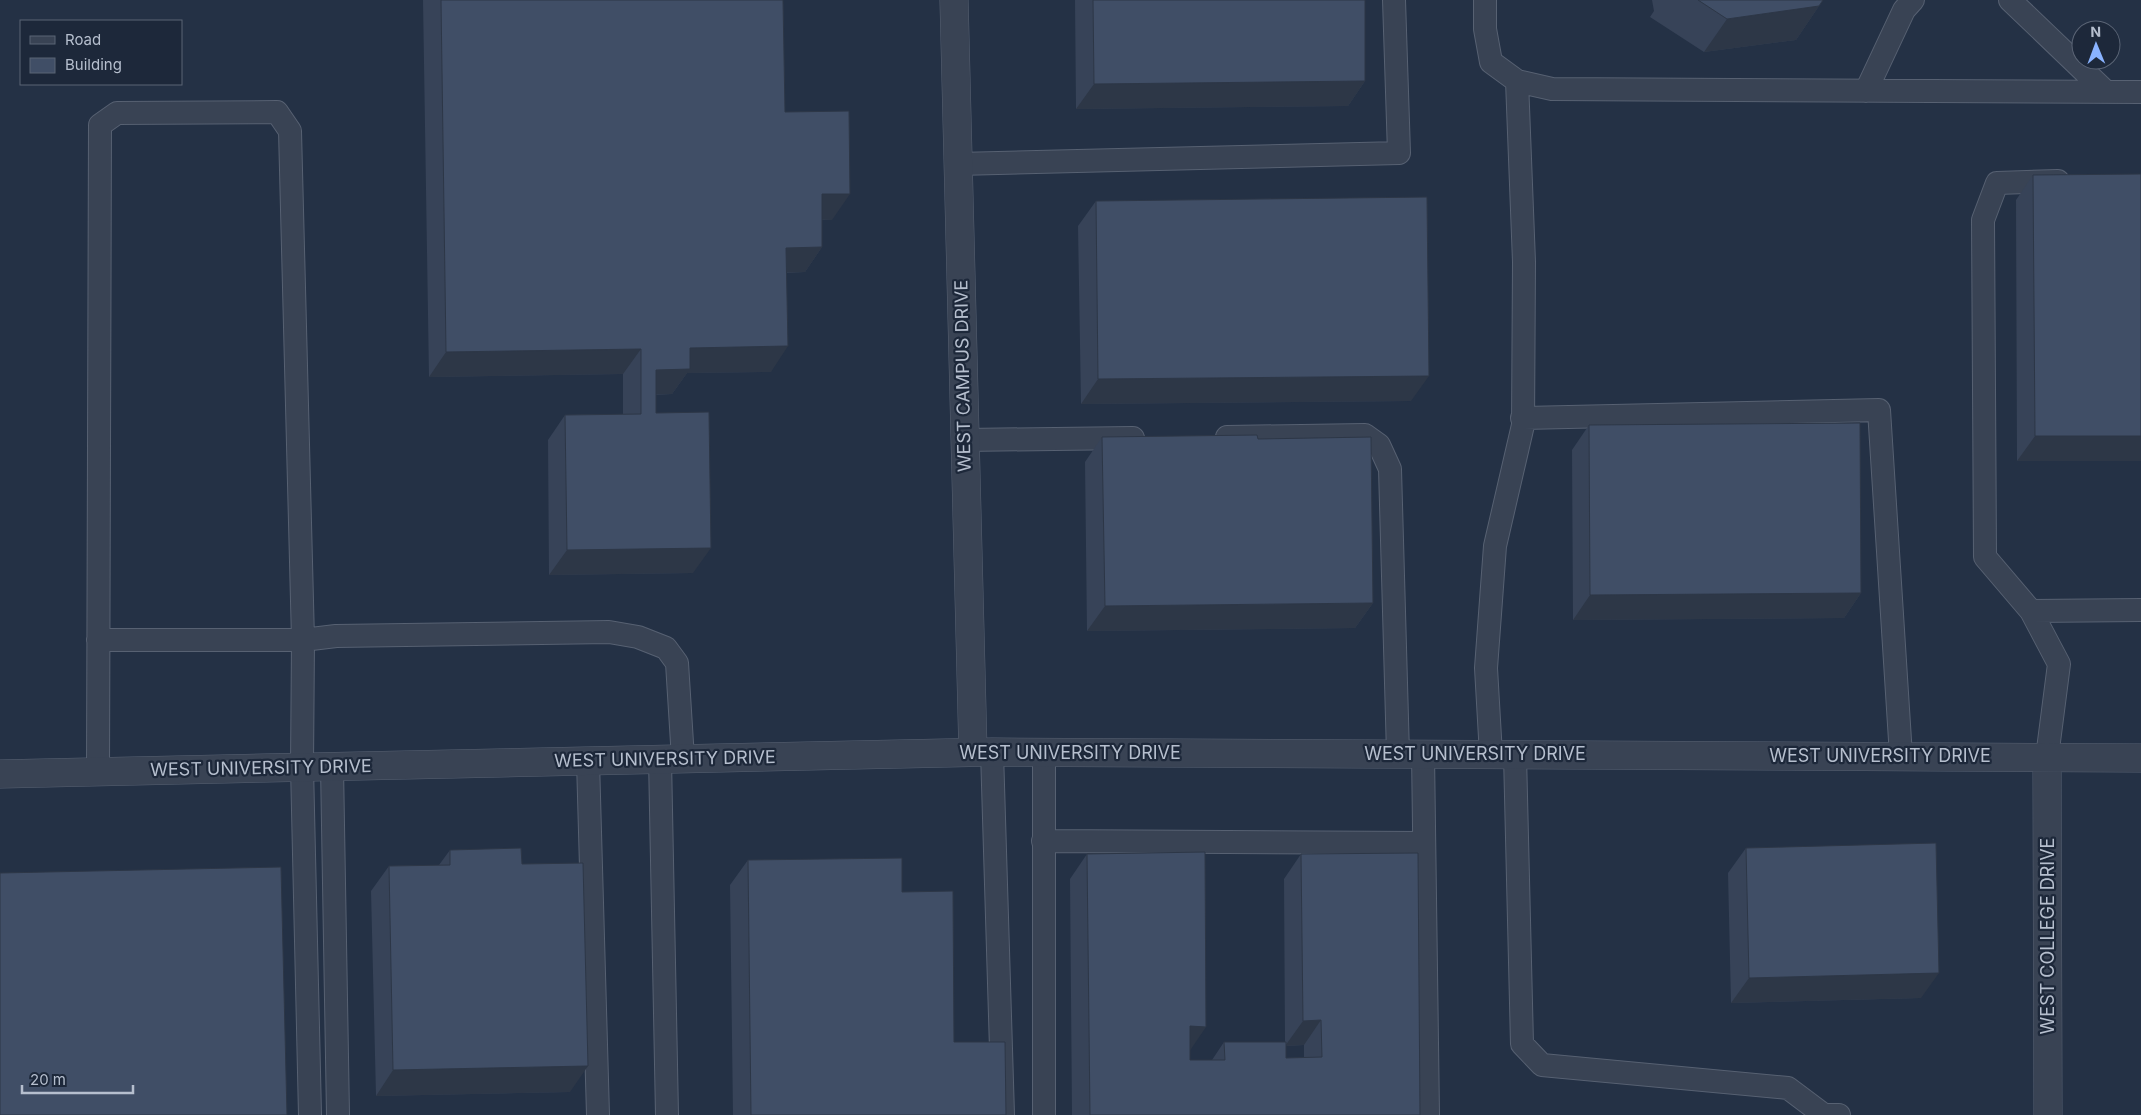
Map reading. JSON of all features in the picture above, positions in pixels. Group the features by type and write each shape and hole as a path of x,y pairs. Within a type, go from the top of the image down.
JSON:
{"street":[{"name":"WEST CAMPUS DRIVE","path":"954,0 965,440 982,752"},
{"name":"WEST UNIVERSITY DRIVE","path":"0,774 982,752 2047,756 2141,758"},
{"name":"WEST COLLEGE DRIVE","path":"2047,756 2048,1115"}],"lane":[{"path":"958,164 1399,153 1394,0"},
{"path":"1485,0 1485,29 1491,62 1516,81 1552,89 2141,92"},
{"path":"1866,91 1904,10 1914,0"},
{"path":"2010,0 2106,91"},
{"path":"1516,81 1524,262 1523,425 1495,546 1486,668 1503,755 1522,1044 1542,1065 1788,1088 1824,1115 1839,1115"},
{"path":"98,772 100,125 117,113 277,112 290,131 302,640 302,767 310,1115"},
{"path":"2047,756 2059,664 2031,611 1985,557 1983,220 1998,183 2074,181"},
{"path":"1522,418 1879,410 1901,756"},
{"path":"1205,437 1364,434 1379,445 1390,469 1410,754 1424,842 1428,1115"},
{"path":"965,440 1155,438"},
{"path":"2031,611 2141,610"},
{"path":"98,640 302,640 336,636 609,632 638,637 666,648 677,663 671,759 667,1115"},
{"path":"982,752 1003,1115"},
{"path":"1044,752 1044,1115"},
{"path":"588,761 598,1115"},
{"path":"332,767 338,1115"},
{"path":"1043,840 1424,842"}],"building":[{"path":"441,0 783,0 785,112 849,111 850,194 822,194 822,247 786,248 788,346 690,348 690,369 656,370 656,413 709,412 711,548 567,550 565,415 641,414 641,349 446,352"},
{"path":"1093,0 1365,0 1365,81 1094,84"},
{"path":"1698,0 1823,0 1819,6 1727,19"},
{"path":"2141,174 2141,436 2035,436 2033,175"},
{"path":"1427,197 1429,376 1098,379 1096,201"},
{"path":"1860,423 1861,593 1590,595 1589,425"},
{"path":"1257,435 1258,439 1371,437 1373,603 1105,606 1102,437"},
{"path":"1936,843 1939,973 1749,978 1746,848"},
{"path":"521,848 522,864 583,863 588,1066 393,1070 389,866 450,865 450,850"},
{"path":"1205,852 1206,1027 1190,1026 1190,1060 1225,1060 1224,1042 1286,1042 1286,1058 1322,1057 1321,1020 1303,1021 1301,854 1418,853 1420,1115 1090,1115 1087,854"},
{"path":"902,858 902,892 953,891 954,1042 1005,1042 1006,1115 751,1115 748,860"},
{"path":"281,867 287,1115 0,1115 0,873"}]}
